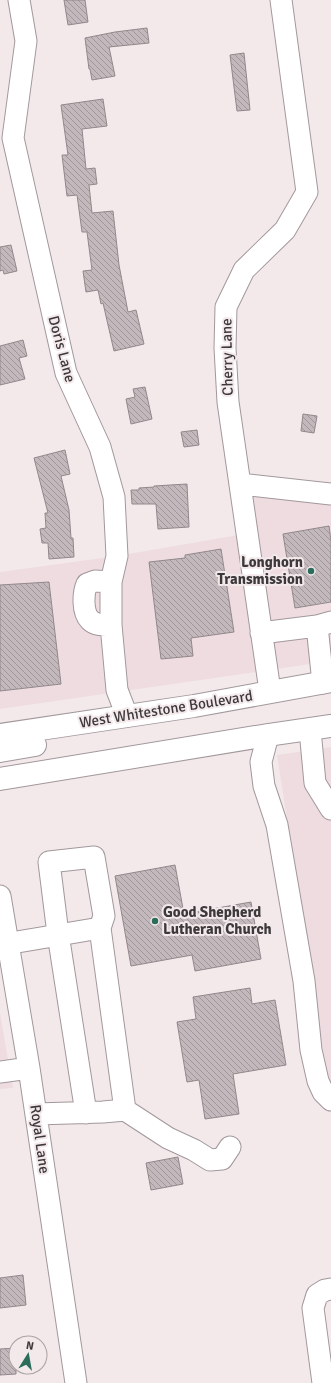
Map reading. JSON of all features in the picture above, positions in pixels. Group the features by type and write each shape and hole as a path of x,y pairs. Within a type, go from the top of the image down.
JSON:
{"main road":[{"name":"West Whitestone Boulevard","path":"0,735 194,706 327,682"},
{"path":"0,751 174,723 183,718 194,706"},
{"path":"0,779 268,735 321,728"}],"street":[{"name":"Doris Lane","path":"19,0 26,42 13,138 66,373 100,447 114,497 117,556 111,582 111,626 116,690 127,716"},
{"name":"Cherry Lane","path":"270,692 228,402 225,348 226,307 244,270 285,230 307,192 281,0"},
{"path":"240,484 331,494"},
{"path":"261,633 324,624 327,682"},
{"path":"321,728 315,783 331,809"},
{"path":"268,735 261,762 264,786 279,840 304,981 311,1050 322,1092 331,1100"},
{"path":"86,1113 58,934 49,862 94,857 104,916 100,928 125,1110"},
{"name":"Royal Lane","path":"0,896 4,944 29,1068 76,1383"},
{"path":"4,944 100,928"},
{"path":"0,1072 29,1068"},
{"path":"36,1114 86,1113 125,1110 168,1138 194,1150 210,1160 222,1159 230,1147"},
{"path":"323,1383 313,1308 317,1295 325,1290 331,1289"}],"shaded area":[{"path":"331,483 331,661 0,709 0,572 117,556 238,535 234,499"},
{"path":"331,747 331,1083 328,1083 277,755"},
{"path":"0,1013 13,1088 0,1089"}],"building":[{"path":"64,0 85,0 88,22 68,25"},
{"path":"147,28 149,43 109,47 115,76 92,80 85,38"},
{"path":"244,53 250,110 237,111 230,55"},
{"path":"103,99 107,126 82,129 86,169 95,168 97,184 89,185 92,213 113,211 119,265 128,312 136,310 144,344 114,351 103,303 101,304 98,290 86,292 83,271 92,270 87,232 82,232 77,195 67,196 62,155 68,155 61,105"},
{"path":"11,245 17,271 4,274 3,270 0,271 0,247"},
{"path":"23,340 27,356 19,358 25,379 0,385 0,346"},
{"path":"145,387 152,419 131,424 126,399 135,397 133,389"},
{"path":"303,414 317,416 314,433 301,431"},
{"path":"197,430 199,445 184,447 181,432"},
{"path":"65,450 70,474 61,476 69,510 74,557 49,559 48,543 42,543 40,529 46,528 45,513 48,513 34,458"},
{"path":"187,484 189,527 158,529 156,504 132,504 131,490 139,490 139,488 154,486"},
{"path":"329,526 331,541 331,602 295,608 283,534"},
{"path":"221,549 234,632 191,638 193,656 161,659 149,562 185,558 185,555"},
{"path":"49,582 61,684 0,691 0,585"},
{"path":"175,865 184,914 251,902 261,959 195,971 192,955 131,966 115,876"},
{"path":"250,988 252,1004 275,1000 286,1065 233,1074 239,1114 205,1119 199,1080 187,1082 177,1022 196,1019 193,997"},
{"path":"178,1157 183,1184 151,1190 146,1163"},
{"path":"23,1275 26,1305 0,1308 0,1278"},
{"path":"8,1348 8,1374 0,1375 0,1349"}],"place":[{"name":"Longhorn Transmission","path":"311,571"},
{"name":"Good Shepherd Lutheran Church","path":"155,921"}]}
